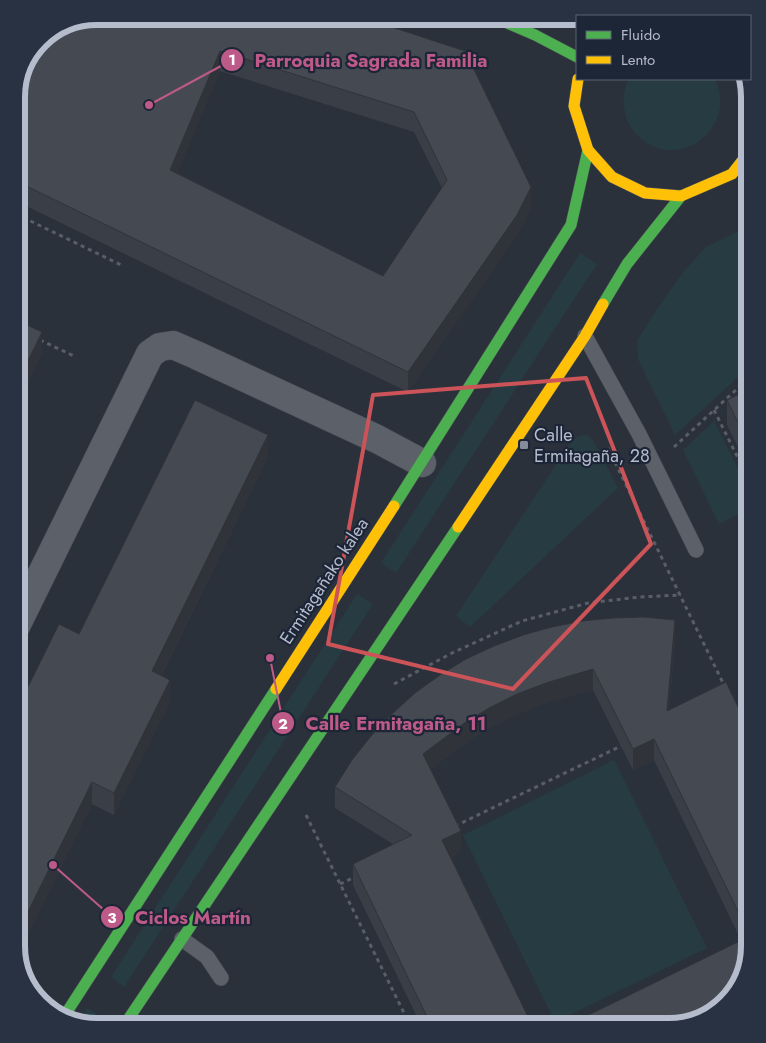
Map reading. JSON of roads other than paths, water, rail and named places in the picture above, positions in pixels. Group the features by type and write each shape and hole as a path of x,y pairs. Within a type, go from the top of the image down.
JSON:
{"street":[{"path":"514,25 576,56"},
{"path":"578,80 574,106 588,150 612,177 645,193 681,196 736,175 741,166"},
{"name":"Ermitagañako kalea","path":"67,1012 422,463 571,225 588,150"},
{"path":"129,1018 585,336 627,264 681,196"},
{"path":"25,608 150,354 160,347 173,345 196,355 422,463"}],"lane":[{"path":"585,336 639,434 696,550"},
{"path":"182,939 207,957 221,978"}],"place":[{"name":"Parroquia Sagrada Familia","path":"149,105"},
{"name":"Calle Ermitagaña, 28","path":"524,445"},
{"name":"Calle Ermitagaña, 11","path":"270,658"},
{"name":"Ciclos Martín","path":"53,865"}]}
